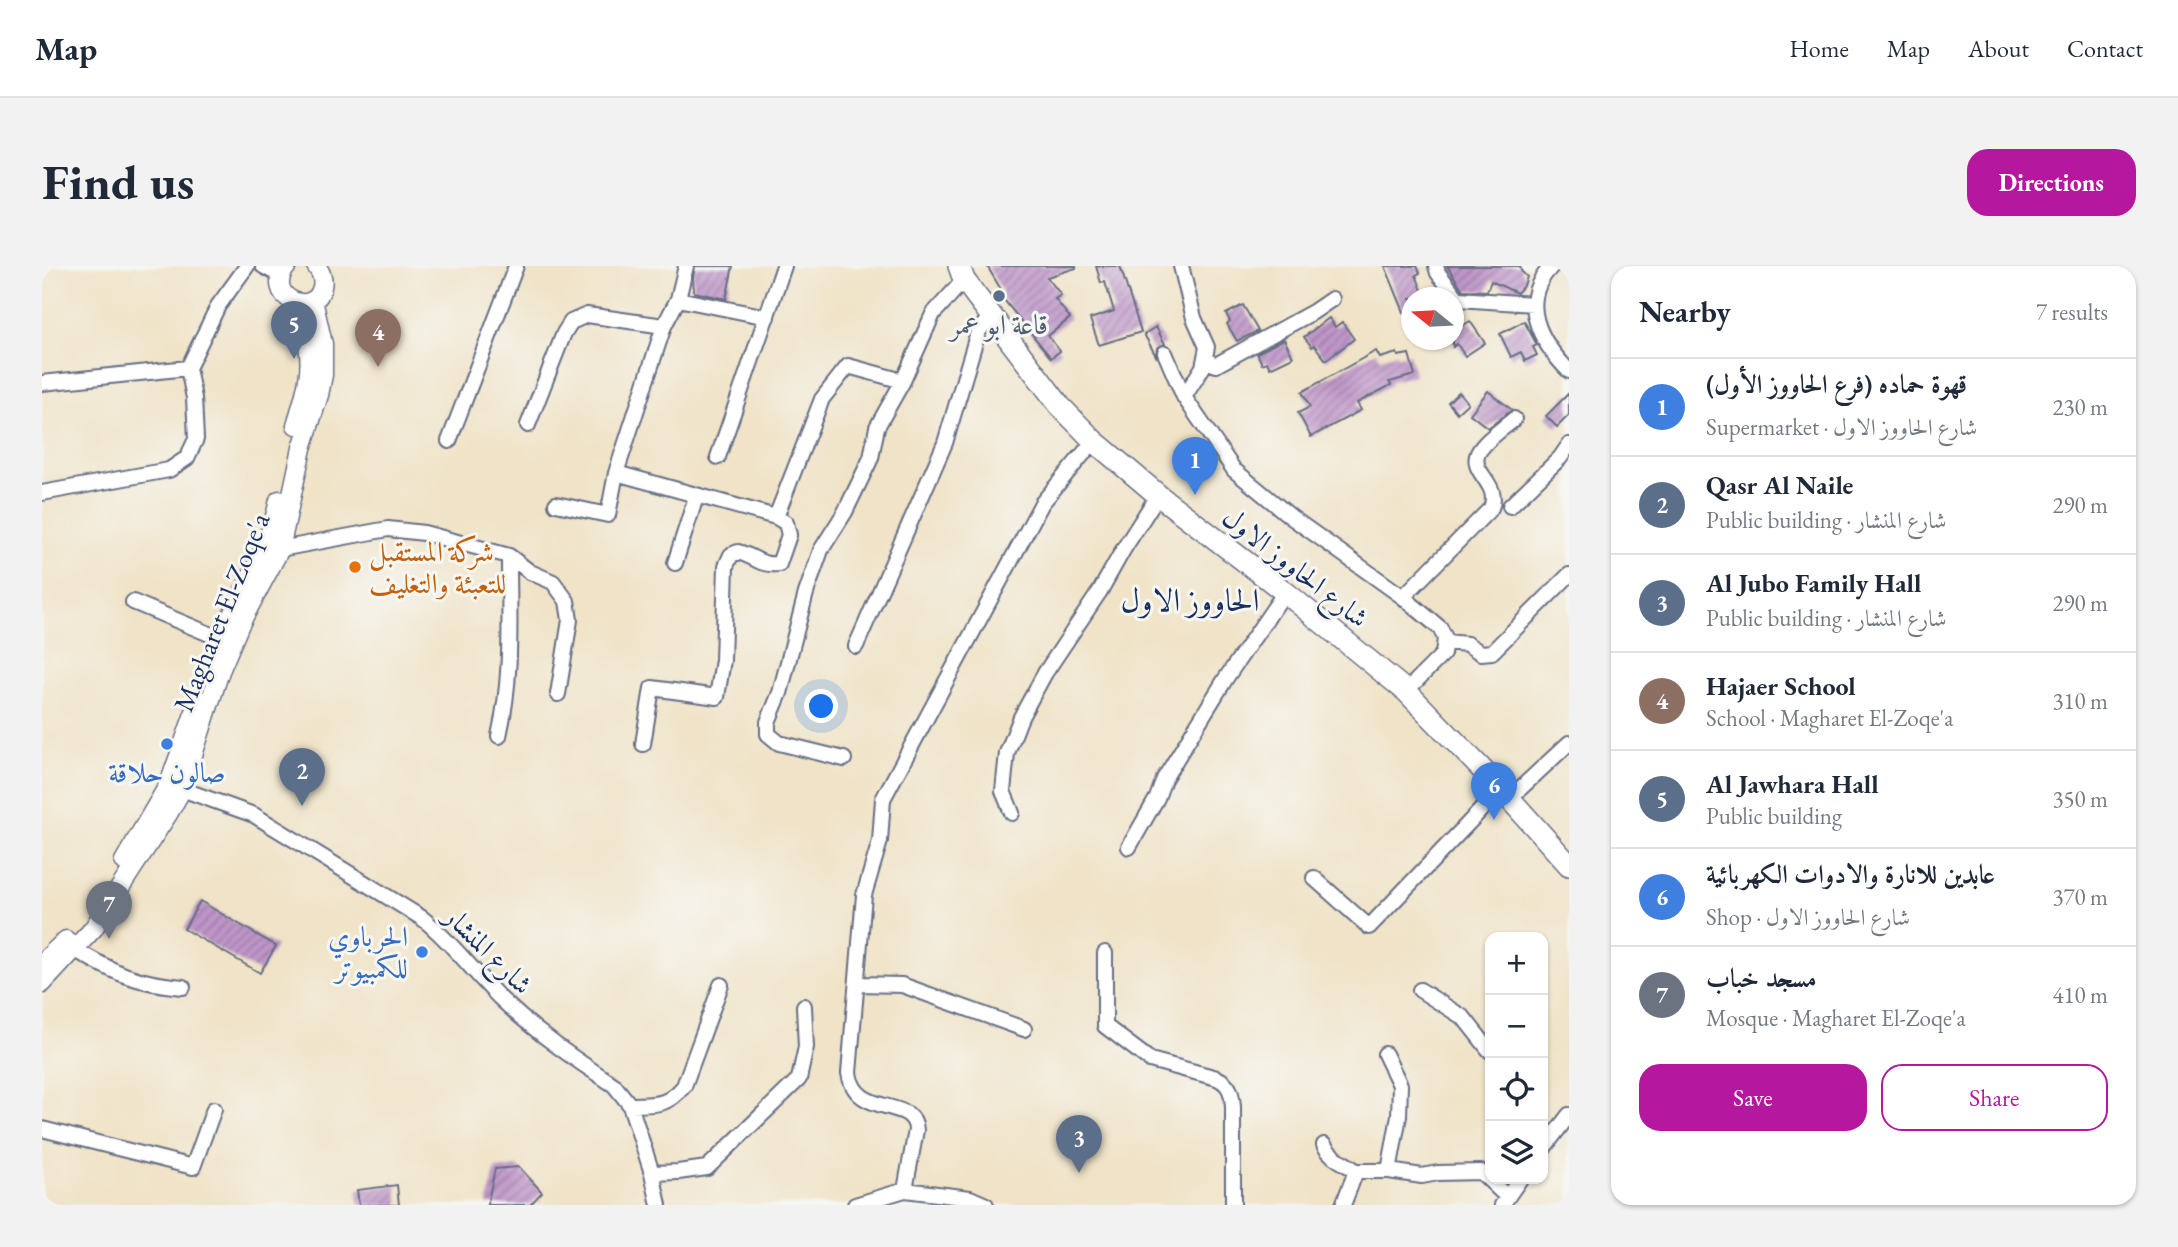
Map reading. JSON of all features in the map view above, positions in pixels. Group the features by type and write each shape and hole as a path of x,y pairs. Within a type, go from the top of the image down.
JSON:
{"main road":[{"name":"شارع الحاووز الاول","path":"962,273 991,316 1060,406 1094,441 1158,495 1285,592 1406,691 1569,865"}],"street":[{"path":"42,493 169,470 187,458 196,435 194,398 188,368 218,306 247,266"},
{"path":"263,266 284,271 280,283 285,296 305,301 321,292 323,277 318,267"},
{"path":"449,441 516,266"},
{"path":"555,504 608,515 616,473 664,326 678,299 686,266"},
{"path":"718,457 784,266"},
{"path":"1181,266 1194,318 1208,347 1206,360 1184,397"},
{"path":"1436,266 1438,273 1458,299 1534,304"},
{"path":"1552,266 1537,287 1534,304 1536,322 1550,352 1569,371"},
{"path":"844,759 779,743 769,736 767,725 780,693 806,593 821,550 845,512 871,458 877,427 903,381 933,314 962,273"},
{"path":"678,299 767,317"},
{"path":"1206,360 1216,365 1332,299"},
{"name":"Magharet El-Zoqe'a","path":"42,984 93,929 175,787 240,624 279,550 302,448 323,375 323,344 305,301"},
{"name":"Magharet El-Zoqe'a","path":"42,962 83,922 175,787 185,743 219,638 266,550 276,518 311,366 305,301"},
{"path":"528,425 564,332 571,322 587,315 664,326"},
{"path":"856,646 946,443 978,332 991,316"},
{"path":"1165,353 1184,397 1234,470 1291,517 1403,597 1440,628 1446,642 1441,657 1406,691"},
{"path":"776,517 822,399 848,366 903,381"},
{"path":"42,383 188,368"},
{"path":"1403,597 1491,508 1493,492 1478,468 1477,455 1514,419"},
{"path":"905,1190 916,1130 913,1119 907,1113 862,1097 850,1080 849,1070 864,895 880,841 886,791 1042,503 1094,441"},
{"path":"1510,506 1560,458 1569,445"},
{"path":"616,473 776,517 786,523 789,535 779,564 766,565 751,555 738,552 731,555 726,566 723,660 717,697 652,688 643,744"},
{"path":"1012,814 1003,792 1007,753 1021,717 1045,673 1100,591 1158,495"},
{"path":"675,562 696,497"},
{"path":"279,550 388,530 424,533 509,556 530,572 553,582 567,601 570,620 558,694"},
{"path":"499,736 507,700 509,669 509,556"},
{"path":"1446,642 1467,644 1481,653 1492,652 1569,575"},
{"path":"1129,847 1164,779 1226,678 1285,592"},
{"path":"133,602 219,638"},
{"path":"1314,878 1369,927 1505,794 1569,743"},
{"name":"شارع المنشار","path":"175,787 254,815 422,918 444,936 500,998 546,1040 614,1085 630,1105 652,1173 659,1205"},
{"path":"75,949 110,970 134,979 152,985 183,987"},
{"path":"1105,953 1105,1026 1150,1060 1217,1078 1227,1084 1231,1091 1233,1205"},
{"path":"630,1105 662,1104 675,1097 684,1086 721,985"},
{"path":"858,985 902,985 1024,1029"},
{"path":"1420,990 1464,1017 1485,1044"},
{"path":"652,1173 707,1168 799,1079 806,1047 804,1006"},
{"path":"1385,1054 1400,1085 1399,1116 1389,1171"},
{"path":"42,1129 193,1167 214,1109"},
{"path":"1548,1142 1564,1121"},
{"path":"1324,1146 1331,1157 1343,1160 1356,1171 1422,1175 1481,1172 1504,1201 1516,1184"},
{"path":"1343,1205 1356,1171"},
{"path":"855,1205 905,1190 970,1198 986,1205"}],"building":[{"path":"695,266 733,266 726,299 694,292"},
{"path":"987,266 1076,266 1047,277 1061,295 1055,299 1070,318 1048,336 1060,351 1051,358 1000,295 1003,293"},
{"path":"1096,266 1120,266 1141,332 1099,345 1090,319 1114,311 1105,282 1101,283"},
{"path":"1385,266 1417,266 1420,273 1416,275 1421,287 1401,287 1401,305"},
{"path":"1447,266 1520,266 1527,277 1517,293 1491,281 1487,291 1464,290 1464,287 1461,287"},
{"path":"1243,305 1258,331 1237,341 1227,324 1230,321 1226,314"},
{"path":"1329,318 1335,327 1342,322 1354,339 1326,360 1304,337"},
{"path":"1470,321 1485,343 1465,356 1461,350 1464,350 1464,325"},
{"path":"1524,321 1537,345 1533,347 1537,355 1525,361 1521,352 1511,357 1500,334"},
{"path":"1156,327 1165,344 1157,348 1156,356 1144,334"},
{"path":"1284,339 1293,357 1270,368 1267,362 1262,364 1257,353"},
{"path":"1376,351 1380,358 1397,353 1398,356 1409,354 1415,375 1389,382 1391,385 1357,403 1361,410 1311,437 1298,413 1310,407 1302,392"},
{"path":"1488,391 1512,410 1488,428 1470,414"},
{"path":"1459,392 1468,403 1457,413 1448,402"},
{"path":"1569,393 1569,415 1557,427 1546,416"},
{"path":"200,901 276,946 260,973 184,929"},
{"path":"519,1167 542,1192 530,1205 487,1205 495,1169"},
{"path":"397,1185 399,1205 359,1205 357,1190"}],"place":[{"name":"قاعة ابو عمر","path":"999,296"},
{"name":"Al Jawhara Hall","path":"294,359"},
{"name":"Hajaer School","path":"378,367"},
{"name":"قهوة حماده (فرع الحاووز الأول)","path":"1195,495"},
{"name":"شركة المستقبل للتعبئة والتغليف","path":"355,567"},
{"name":"صالون حلاقة","path":"167,744"},
{"name":"Qasr Al Naile","path":"302,806"},
{"name":"عابدين للانارة والادوات الكهربائية","path":"1494,820"},
{"name":"مسجد خباب","path":"109,939"},
{"name":"الحرباوي للكمبيوتر","path":"422,952"},
{"name":"Al Jubo Family Hall","path":"1079,1173"}],"district":[{"name":"الحاووز الاول","path":"1190,600"}]}
